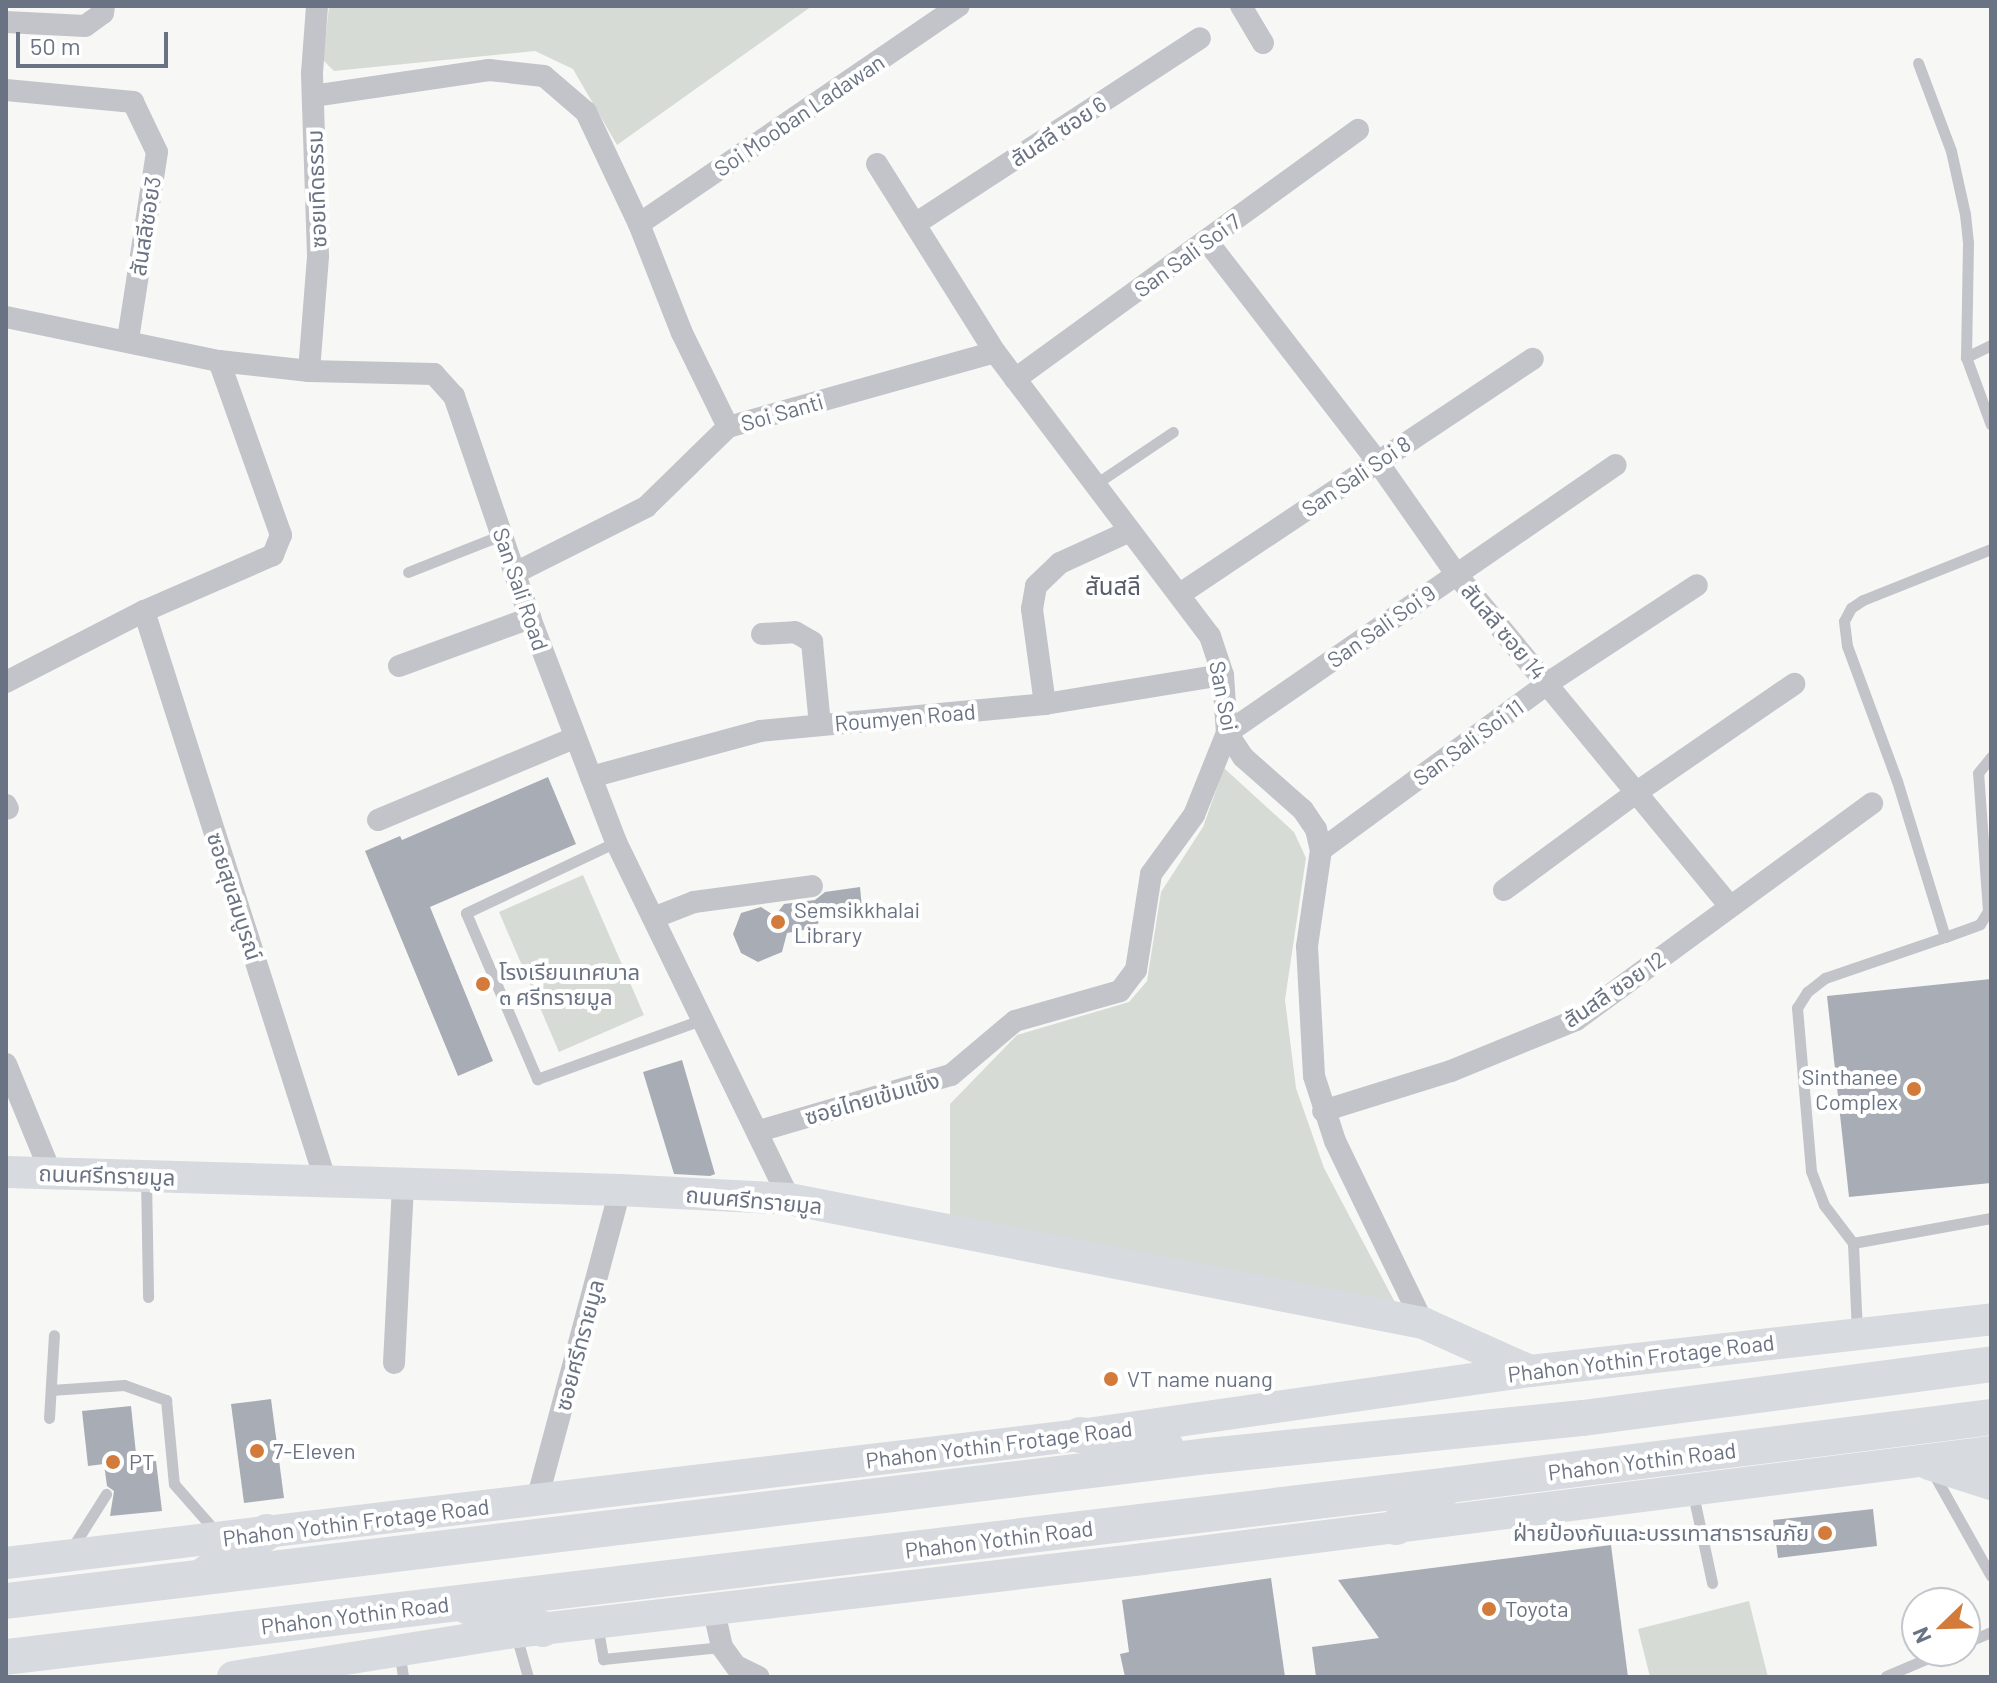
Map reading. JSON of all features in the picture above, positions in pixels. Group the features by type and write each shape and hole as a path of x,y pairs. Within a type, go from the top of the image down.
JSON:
{"main road":[{"name":"ถนนศรีทรายมูล","path":"6,1172 620,1190 789,1199 1423,1323 1530,1371"},
{"name":"Phahon Yothin Frotage Road","path":"6,1563 1080,1435 1530,1371 1991,1319"},
{"path":"6,1601 1208,1456 1583,1418 1991,1364"},
{"path":"1928,1372 1935,1423"},
{"name":"Phahon Yothin Road","path":"6,1657 1450,1485 1991,1417"},
{"path":"1080,1435 1208,1456"},
{"path":"233,1677 401,1664 529,1631 713,1607 1396,1527 1991,1452"},
{"path":"1924,1462 1991,1484"},
{"path":"1396,1527 1450,1485"},
{"path":"197,1580 267,1532"},
{"path":"456,1603 529,1631"},
{"path":"49,1677 85,1648"}],"street":[{"path":"6,22 85,26 103,13 104,6"},
{"name":"ซอยเทิดธรรม","path":"309,371 318,256 313,96 317,6"},
{"name":"Soi Mooban Ladawan","path":"639,224 959,6"},
{"path":"1241,6 1263,43"},
{"name":"สันสลี ซอย 6","path":"915,224 1200,38"},
{"path":"313,96 489,70 544,76 586,112 639,224 682,333 728,427"},
{"name":"สันสลีซอย3","path":"6,90 133,102 157,152 128,340"},
{"name":"San Sali Soi 7","path":"1015,379 1358,130"},
{"name":"San Soi","path":"877,164 995,352 1093,486 1210,636 1223,675 1227,733 1243,757 1303,810 1316,829 1321,850"},
{"name":"สันสลี ซอย 14","path":"1207,241 1377,461 1456,574 1730,906"},
{"name":"San Sali Road","path":"6,317 219,361 309,371 434,374 454,396 530,618 616,842 701,1020 759,1131 789,1199"},
{"name":"Soi Santi","path":"515,573 646,507 728,427 995,352"},
{"name":"San Sali Soi 8","path":"1180,594 1533,359"},
{"path":"6,682 144,611 273,555 281,535 219,361"},
{"name":"San Sali Soi 9","path":"1227,733 1615,465"},
{"path":"1045,704 1032,609 1036,586 1060,563 1130,531"},
{"name":"San Sali Soi 11","path":"1321,850 1548,683 1697,585"},
{"name":"ซอยสุขสมบูรณ์","path":"144,611 326,1182"},
{"path":"399,666 530,618"},
{"path":"762,634 795,632 812,642 820,725"},
{"name":"Roumyen Road","path":"591,777 760,731 1045,704 1223,675"},
{"path":"1504,890 1637,792 1794,684"},
{"name":"ซอยไทยเข้มแข็ง","path":"759,1131 951,1075 1015,1021 1120,991 1136,970 1151,874 1194,815 1227,733"},
{"path":"378,820 574,738"},
{"name":"สันสลี ซอย 12","path":"1323,1111 1451,1071 1576,1020 1872,803"},
{"path":"1321,850 1307,946 1314,1076 1323,1111 1423,1323"},
{"path":"653,918 694,902 812,886"},
{"path":"6,1064 51,1173"},
{"path":"394,1363 403,1184"},
{"name":"ซอยศรีทรายมูล","path":"537,1500 620,1190"},
{"path":"713,1607 722,1647 736,1666 759,1677"}],"lane":[{"path":"1918,63 1951,151 1965,214 1968,243 1966,357 1991,425"},
{"path":"1966,357 1991,345"},
{"path":"1093,486 1173,432"},
{"path":"408,572 502,535"},
{"path":"1945,937 1897,781 1842,628 1847,614 1863,600 1991,549"},
{"path":"1857,1332 1853,1243 1824,1205 1814,1182 1797,1008 1815,985 1835,973 1980,924 1988,911 1978,773 1991,757"},
{"path":"616,842 466,913 537,1079 701,1020"},
{"path":"146,1176 148,1297"},
{"path":"1853,1243 1991,1218"},
{"path":"49,1418 54,1335"},
{"path":"51,1390 124,1385 166,1400 174,1484 221,1537"},
{"path":"1924,1462 1991,1576"},
{"path":"1692,1489 1712,1583"},
{"path":"67,1556 106,1494"},
{"path":"597,1624 603,1659 722,1647"},
{"path":"528,1677 529,1631"},
{"path":"1886,1676 1907,1667"}],"shaded area":[{"path":"329,6 812,6 617,145 573,69 535,51 334,71 323,60"},
{"path":"1224,768 1294,832 1306,858 1285,1000 1296,1088 1324,1168 1398,1308 950,1217 950,1104 1017,1035 1129,1002 1147,981 1161,892 1203,827"},
{"path":"583,875 644,1015 559,1052 499,912"},
{"path":"1749,1601 1768,1677 1650,1677 1638,1629"}],"building":[{"path":"548,777 576,844 430,907 493,1061 458,1076 365,851 400,836 402,840"},
{"name":"Semsikkhalai Library","path":"860,887 862,908 822,917 815,928 787,933 782,952 758,962 741,953 733,934 741,913 761,907 775,916 784,904 815,900 825,892"},
{"name":"Sinthanee Complex","path":"1991,979 1991,1183 1849,1197 1827,996"},
{"path":"682,1060 715,1174 710,1176 674,1174 643,1072"},
{"name":"7-Eleven","path":"271,1399 284,1498 244,1503 231,1404"},
{"name":"PT","path":"131,1406 137,1463 156,1461 162,1511 110,1516 114,1491 107,1486 104,1464 88,1466 82,1411"},
{"name":"ฝ่ายป้องกันและบรรเทาสาธารณภัย","path":"1873,1509 1877,1546 1778,1558 1773,1520"},
{"name":"Toyota","path":"1611,1545 1628,1677 1316,1677 1312,1647 1379,1638 1338,1580"},
{"path":"1271,1578 1285,1677 1125,1677 1120,1654 1129,1652 1122,1600"}],"place":[{"name":"Semsikkhalai Library","path":"778,922"},
{"name":"โรงเรียนเทศบาล ๓ ศรีทรายมูล","path":"483,984"},
{"name":"Sinthanee Complex","path":"1914,1089"},
{"name":"VT name nuang","path":"1111,1379"},
{"name":"7-Eleven","path":"257,1451"},
{"name":"PT","path":"113,1462"},
{"name":"ฝ่ายป้องกันและบรรเทาสาธารณภัย","path":"1825,1533"},
{"name":"Toyota","path":"1489,1609"}],"district":[{"name":"สันสลี","path":"1113,586"}]}
